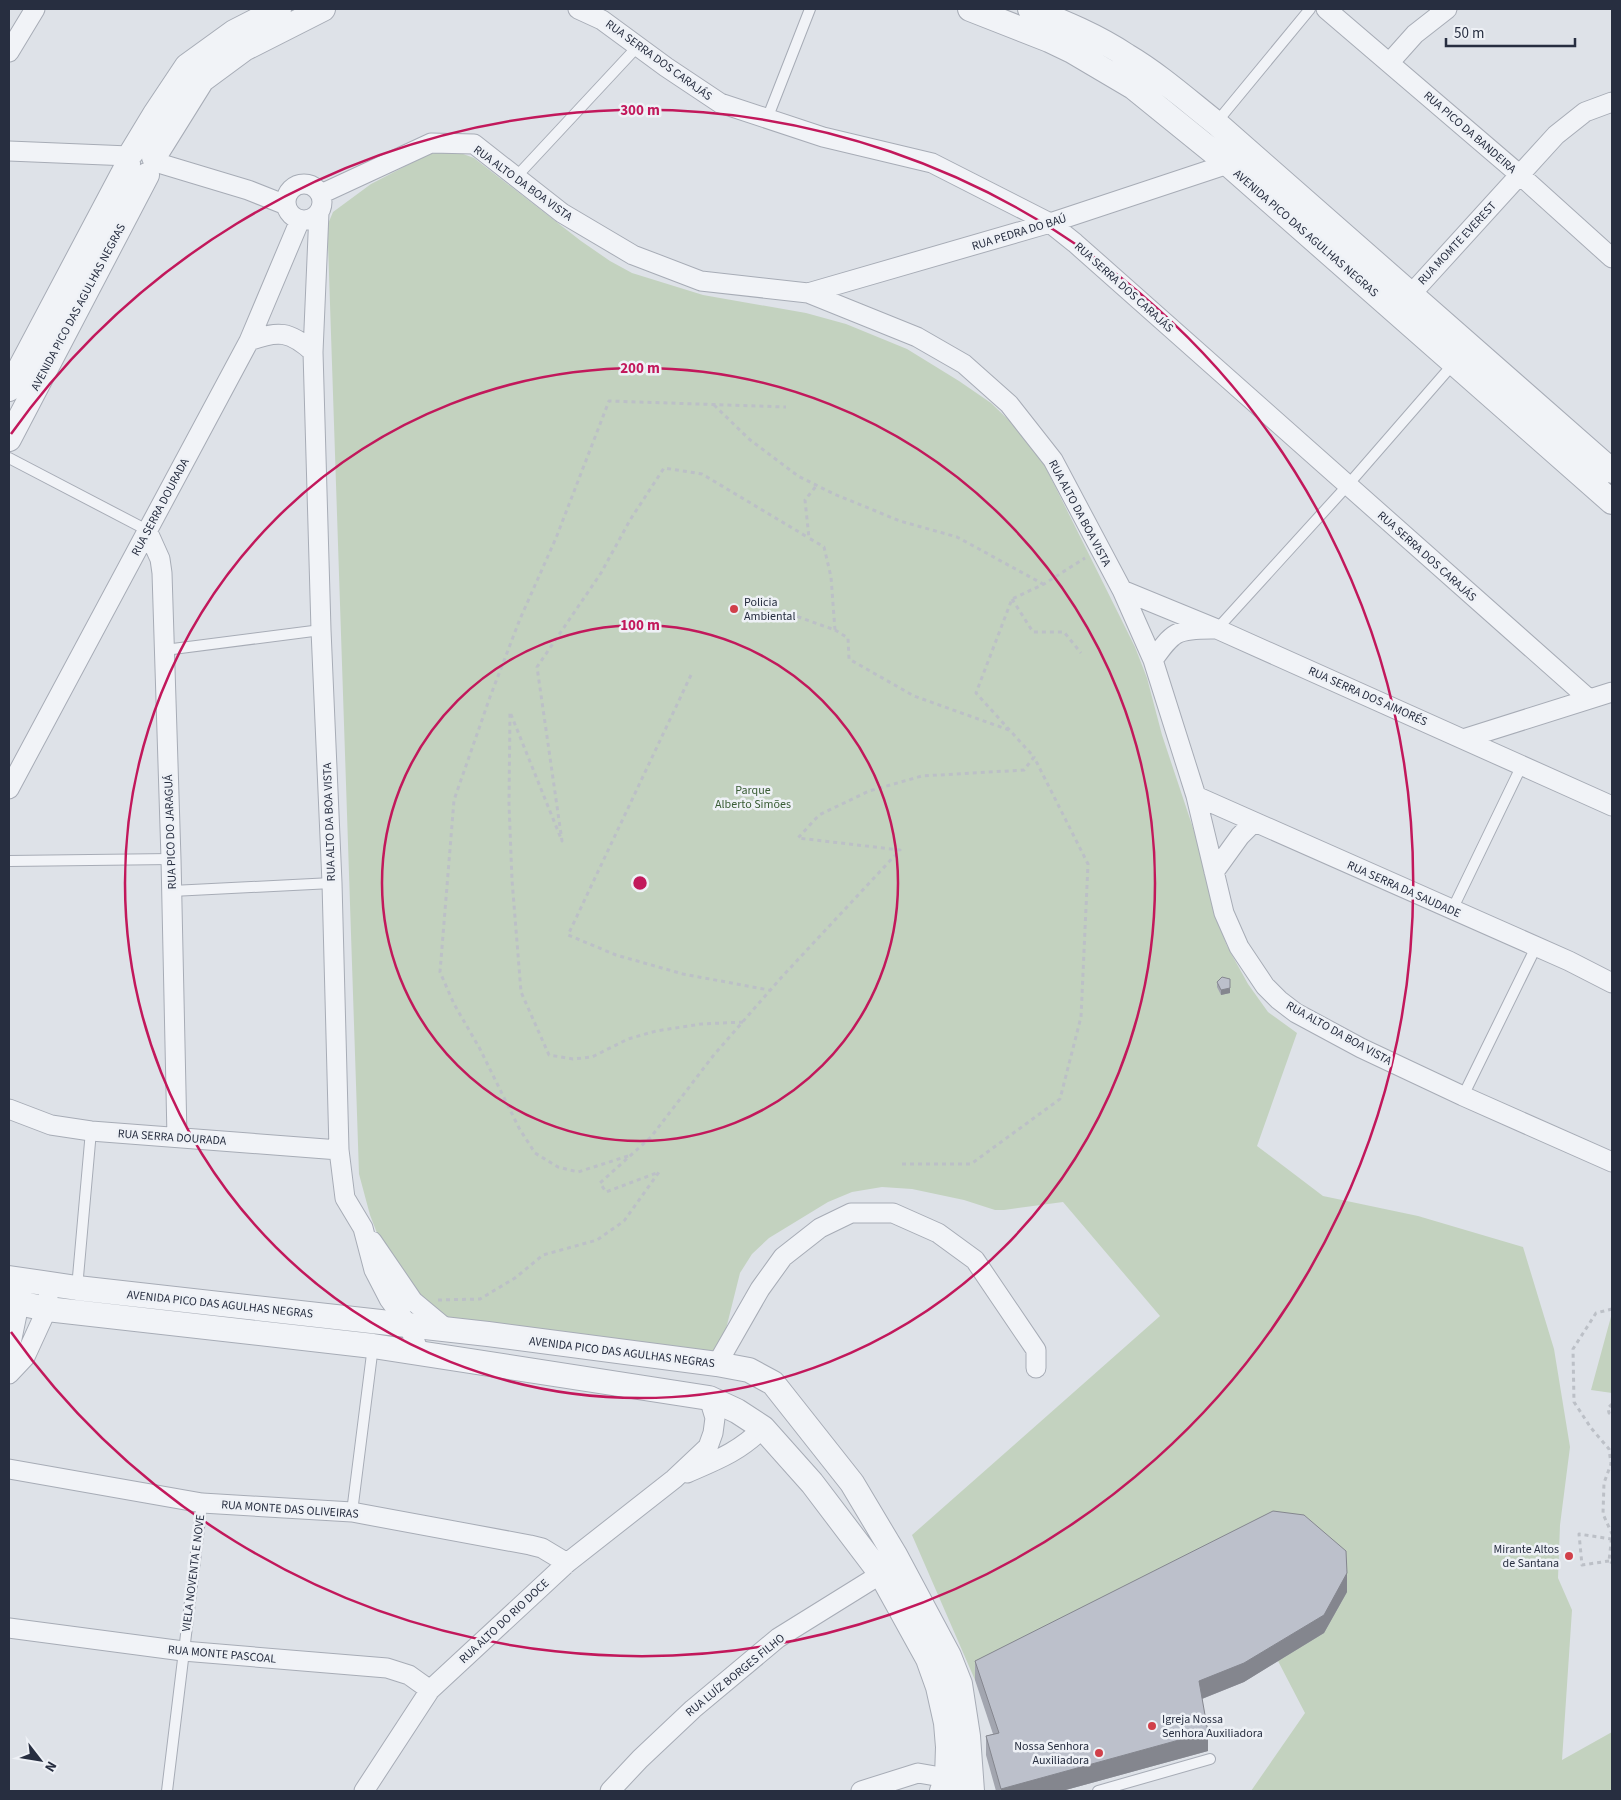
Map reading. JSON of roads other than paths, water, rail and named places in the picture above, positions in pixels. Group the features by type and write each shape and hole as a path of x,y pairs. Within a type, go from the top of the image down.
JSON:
{"street":[{"path":"9,52 35,9"},
{"name":"AVENIDA PICO DAS AGULHAS NEGRAS","path":"9,439 141,161 155,114 187,66 234,32 279,9"},
{"name":"AVENIDA PICO DAS AGULHAS NEGRAS","path":"9,389 141,161 202,80 244,49 323,9"},
{"name":"RUA SERRA DOS CARAJÁS","path":"578,9 602,20 720,104 823,137 932,164 1050,223 1075,243 1588,700"},
{"name":"AVENIDA PICO DAS AGULHAS NEGRAS","path":"970,9 1057,44 1133,87 1607,463"},
{"name":"AVENIDA PICO DAS AGULHAS NEGRAS","path":"1030,9 1095,38 1127,55 1216,123 1403,302 1454,363 1612,502"},
{"name":"RUA PICO DA BANDEIRA","path":"1326,9 1520,175 1612,258"},
{"path":"1390,62 1415,34 1447,9"},
{"name":"RUA MOMTE EVEREST","path":"1403,302 1556,135 1585,112 1612,102"},
{"name":"RUA ALTO DA BOA VISTA","path":"419,1352 409,1326 389,1299 374,1270 363,1228 345,1198 339,1150 332,883 321,630 313,352 317,275 312,211 431,143 474,144 562,213 633,256 701,281 808,293 917,337 964,364 1008,404 1040,441 1053,460 1122,590 1153,660 1196,796 1224,913 1232,934 1265,986 1296,1013 1361,1048 1463,1096 1612,1162"},
{"path":"9,151 141,161 248,190 286,205"},
{"name":"RUA PEDRA DO BAÚ","path":"808,293 1050,223 1228,164"},
{"path":"248,190 296,185 307,184 318,189 312,211 291,214 286,205 288,194 296,185"},
{"name":"RUA SERRA DOURADA","path":"9,789 249,341 312,211"},
{"path":"249,341 263,336 282,333 296,338 313,352"},
{"name":"RUA PICO DO JARAGUÁ","path":"148,530 160,559 162,573 172,891 177,1137"},
{"name":"RUA SERRA DOS AIMORÉS","path":"1122,590 1217,629 1612,806"},
{"path":"1153,660 1166,642 1181,631 1217,629"},
{"path":"1463,739 1612,692"},
{"name":"RUA SERRA DA SAUDADE","path":"1196,796 1612,982"},
{"path":"1214,872 1240,836 1254,822"},
{"name":"RUA SERRA DOURADA","path":"9,1109 51,1125 91,1131 339,1150"},
{"path":"674,1478 708,1447 713,1433 714,1418 709,1398 709,1379 760,1289 783,1257 820,1228 851,1213 893,1213 938,1233 975,1260 1036,1350 1036,1368"},
{"path":"363,1228 413,1301 449,1331"},
{"path":"9,1374 25,1357 47,1308 48,1285"},
{"name":"AVENIDA PICO DAS AGULHAS NEGRAS","path":"15,1291 48,1285 77,1288 488,1334 717,1364 749,1370 773,1384 852,1483 888,1564 938,1686 946,1723 948,1747 945,1784"},
{"path":"9,1353 15,1291"},
{"name":"AVENIDA PICO DAS AGULHAS NEGRAS","path":"15,1291 47,1308 419,1352 709,1398 737,1411 763,1428 888,1564 948,1656 960,1684 968,1736 972,1791"},
{"path":"674,1478 724,1458 748,1443 763,1428 780,1416 786,1399"},
{"name":"RUA MONTE DAS OLIVEIRAS","path":"9,1469 202,1503 352,1512 530,1545 542,1548 567,1563"},
{"name":"RUA ALTO DO RIO DOCE","path":"364,1791 430,1690 567,1563 674,1478"},
{"name":"RUA LUÍZ BORGES FILHO","path":"610,1791 692,1709 778,1638 888,1564"},
{"name":"RUA MONTE PASCOAL","path":"9,1628 183,1651 387,1668 409,1675 430,1690"},
{"path":"861,1791 918,1773 945,1784 972,1791"}],"lane":[{"path":"767,119 810,9"},
{"path":"1216,123 1310,9"},
{"path":"516,177 638,46"},
{"path":"1217,629 1347,486 1454,363"},
{"path":"9,458 148,530"},
{"path":"164,650 321,630"},
{"path":"1452,910 1522,765"},
{"path":"9,861 171,859"},
{"path":"172,891 332,883"},
{"path":"1463,1096 1536,947"},
{"path":"77,1288 91,1131"},
{"path":"352,1512 373,1346"},
{"name":"VIELA NOVENTA E NOVE","path":"167,1791 202,1503"},
{"path":"1098,1791 1210,1758"}],"place":[{"name":"Policia Ambiental","path":"734,609"},
{"name":"Mirante Altos de Santana","path":"1569,1556"},
{"name":"Igreja Nossa Senhora Auxiliadora","path":"1152,1726"},
{"name":"Nossa Senhora Auxiliadora","path":"1099,1753"}],"park label":[{"name":"Parque Alberto Simões","path":"753,797"}]}
